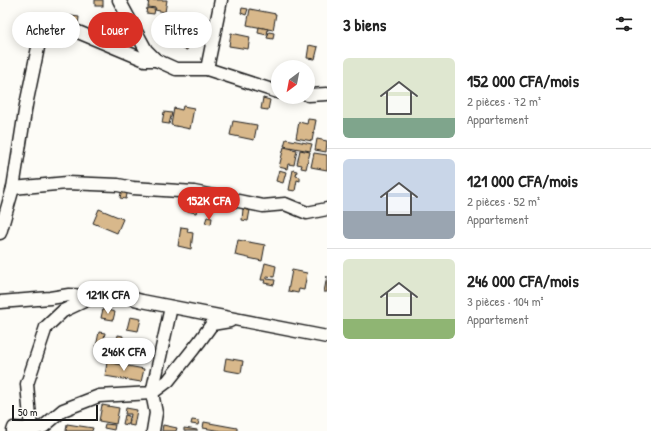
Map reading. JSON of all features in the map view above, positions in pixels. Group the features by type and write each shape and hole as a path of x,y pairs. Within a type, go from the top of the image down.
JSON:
{"street":[{"path":"119,0 146,50 156,60 176,69 207,69 271,90"},
{"path":"207,69 221,0"},
{"path":"0,233 13,188 26,105 40,38 65,30 78,32 145,60 156,60"},
{"path":"315,94 327,91"},
{"path":"13,188 67,183 118,185 133,188 194,192 263,206 284,204 307,213 327,209"},
{"path":"31,429 27,384 46,327 62,311 91,296 101,293 115,294 171,307 327,337"},
{"path":"0,302 42,299 69,294 91,296"},
{"path":"153,431 156,413 152,393 171,307"},
{"path":"13,431 14,428 31,429 43,427 63,410 99,396 152,393 168,381 212,324 239,320"}],"building":[{"path":"95,0 103,0 103,6 95,6"},
{"path":"149,0 167,0 165,12 155,10 156,8 148,7"},
{"path":"147,8 155,9 154,12 151,12 151,14 146,13"},
{"path":"242,8 248,9 246,15 241,13"},
{"path":"250,9 276,14 273,30 247,25"},
{"path":"259,27 268,29 267,35 258,33"},
{"path":"269,32 274,33 273,39 267,38"},
{"path":"231,33 250,37 248,49 229,46"},
{"path":"309,45 318,47 315,59 307,58"},
{"path":"263,98 270,100 268,110 261,109"},
{"path":"183,106 194,108 190,129 171,125 174,108 182,110"},
{"path":"164,112 172,113 169,124 162,123"},
{"path":"308,119 316,120 312,141 296,138 299,122 307,124"},
{"path":"233,121 257,125 254,140 230,135"},
{"path":"286,139 312,144 310,151 284,146"},
{"path":"317,139 327,141 326,152 315,150"},
{"path":"284,147 297,150 294,165 288,164 287,169 279,167"},
{"path":"300,150 310,152 306,169 301,168 302,165 297,164"},
{"path":"314,153 327,155 327,170 311,167"},
{"path":"279,170 286,172 283,183 276,181"},
{"path":"293,170 297,171 296,176 300,177 300,181 297,180 295,191 289,190"},
{"path":"122,188 128,189 126,199 120,198"},
{"path":"187,197 199,201 198,206 192,205 192,207 198,209 196,213 183,210"},
{"path":"99,209 123,219 117,233 93,223"},
{"path":"243,209 250,210 248,221 242,220"},
{"path":"207,217 212,218 211,224 205,223"},
{"path":"181,227 188,228 187,232 193,233 191,249 178,246"},
{"path":"238,240 265,245 262,261 235,255"},
{"path":"265,263 276,266 274,277 267,276 267,279 275,280 274,285 264,283 265,280 261,280"},
{"path":"292,270 307,273 304,290 299,289 298,293 288,291"},
{"path":"327,276 327,292 324,292"},
{"path":"103,309 115,312 113,320 101,318"},
{"path":"130,317 141,319 138,331 127,329"},
{"path":"99,332 105,333 104,338 117,340 118,335 123,336 120,352 96,347"},
{"path":"226,358 243,361 241,373 224,370"},
{"path":"107,362 144,369 141,382 105,376"},
{"path":"102,405 119,408 116,424 99,421"},
{"path":"126,408 137,410 134,426 129,425 131,414 125,414"},
{"path":"125,415 129,416 128,425 123,424"},
{"path":"192,420 199,421 198,425 191,424"},
{"path":"204,422 237,428 237,431 222,431 203,428"},
{"path":"67,424 93,428 92,431 66,431"},
{"path":"105,424 115,425 114,430 104,428"},
{"path":"163,425 177,428 176,431 162,431"},
{"path":"184,428 197,430 197,431 184,431"}]}
